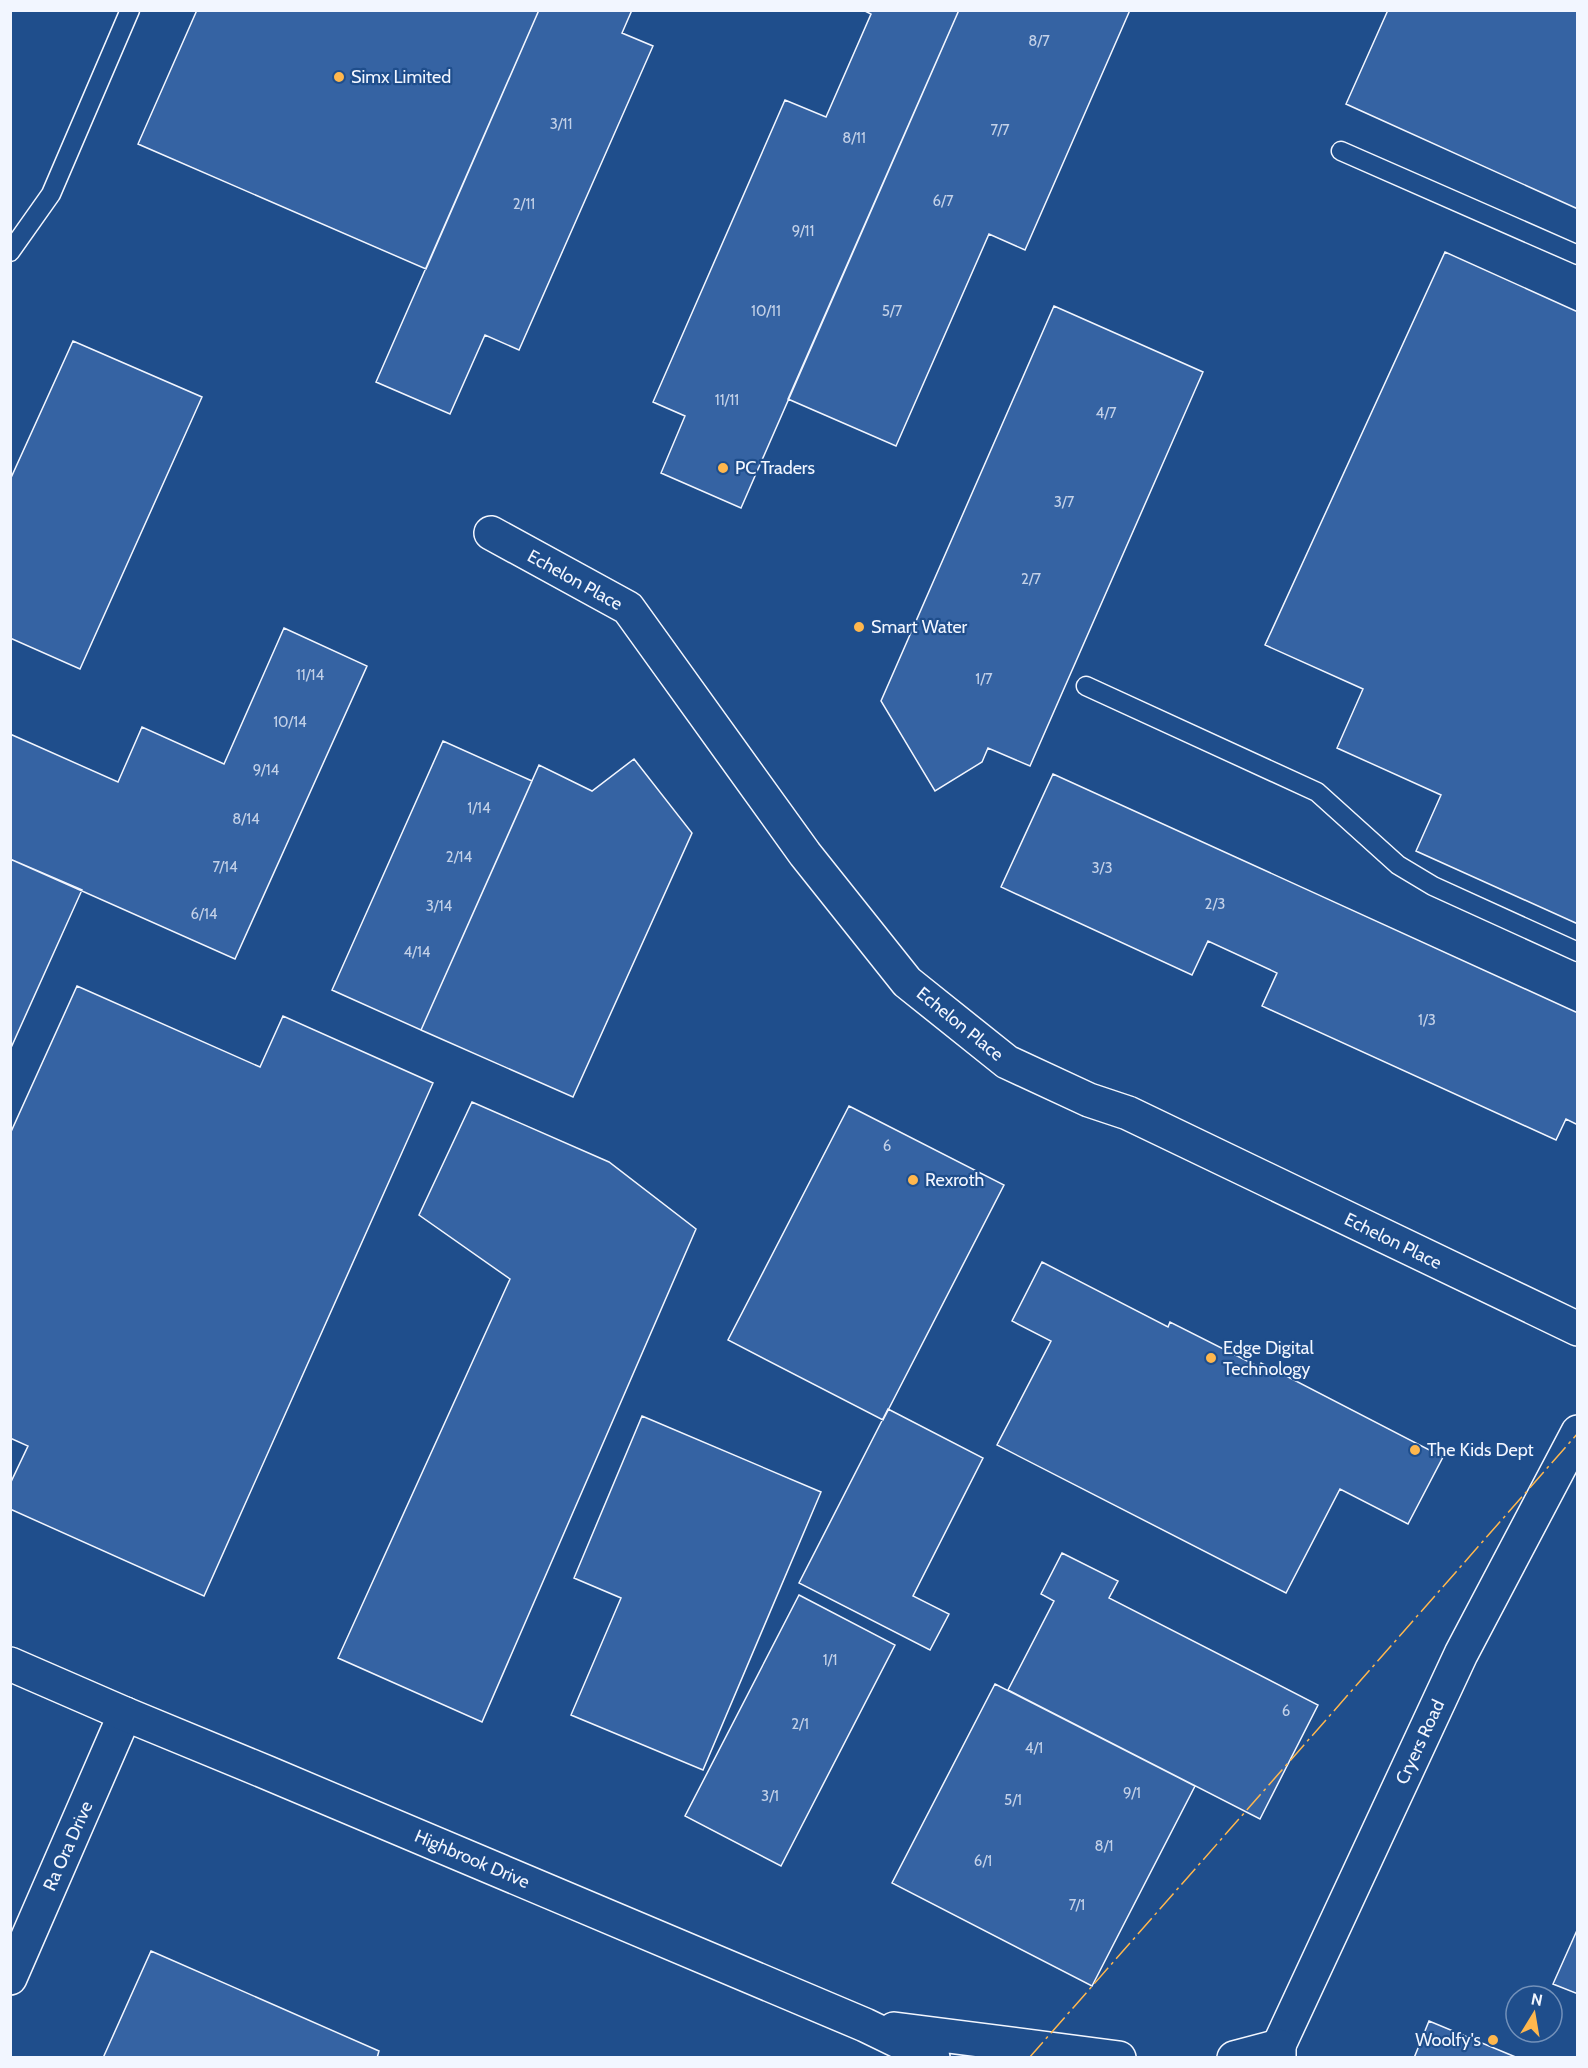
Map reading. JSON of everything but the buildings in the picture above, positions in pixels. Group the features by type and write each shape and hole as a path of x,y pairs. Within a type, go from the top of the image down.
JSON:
{"main road":[{"name":"Echelon Place","path":"491,532 628,608 805,854 907,982 1007,1062 1089,1100 1128,1113 1578,1329"},
{"name":"Cryers Road","path":"1277,2054 1461,1654 1578,1432"},
{"name":"Highbrook Drive","path":"10,1664 865,2025 933,2058"},
{"name":"Ra Ora Drive","path":"10,1978 125,1714"},
{"path":"865,2025 1119,2058"},
{"path":"1234,2058 1277,2054"}],"lane":[{"path":"10,252 51,194 130,10"},
{"path":"1341,151 1578,255"},
{"path":"1086,686 1317,792 1398,865 1433,886 1578,952"}],"power":[{"path":"1029,2058 1578,1433"}],"place":[{"name":"Simx Limited","path":"339,77"},
{"name":"PC Traders","path":"723,468"},
{"name":"Smart Water","path":"859,627"},
{"name":"Rexroth","path":"913,1180"},
{"name":"Edge Digital Technology","path":"1211,1358"},
{"name":"The Kids Dept","path":"1415,1450"},
{"name":"Woolfy's","path":"1493,2040"}]}
